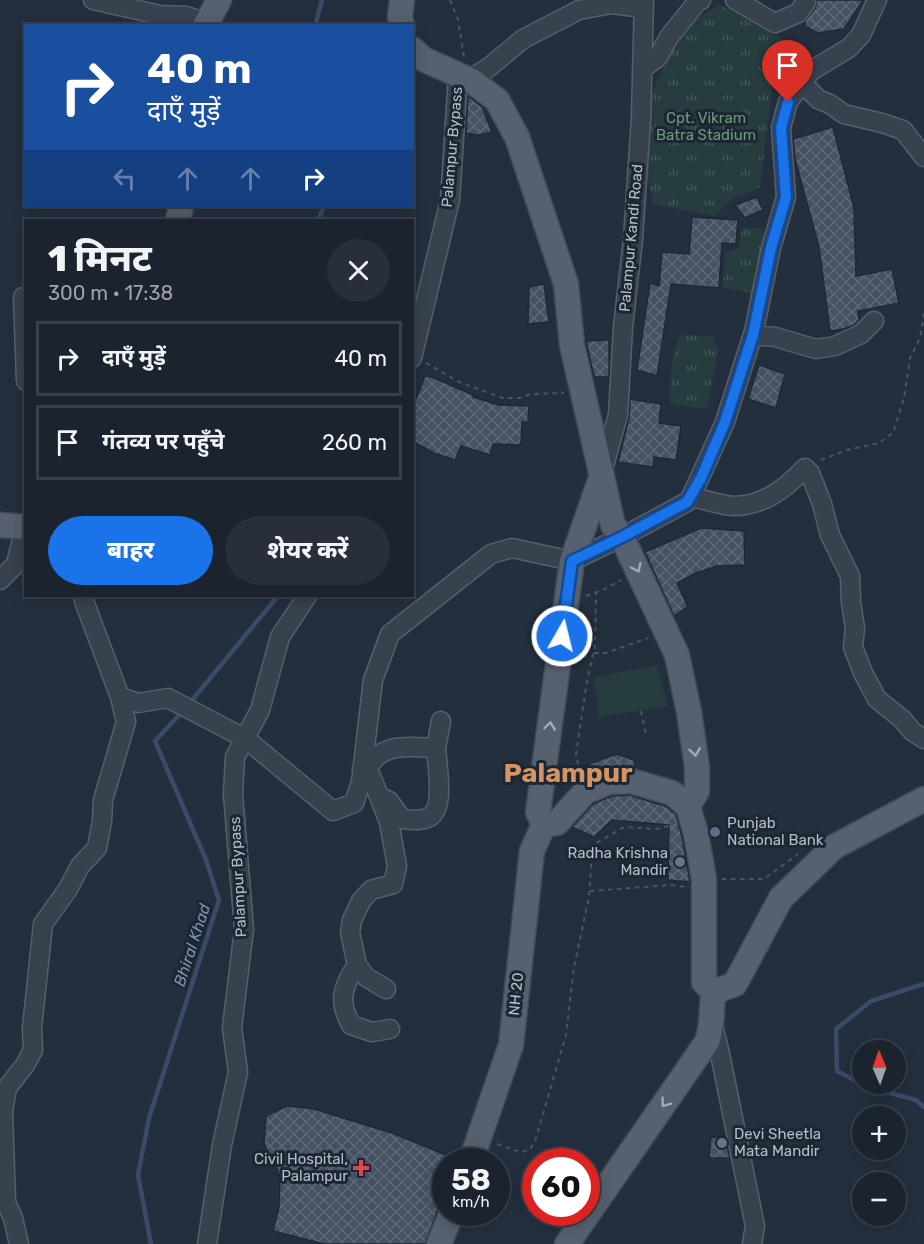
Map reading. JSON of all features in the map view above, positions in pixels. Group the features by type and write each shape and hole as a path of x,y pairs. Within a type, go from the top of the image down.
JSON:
{"main road":[{"path":"207,24 219,0"},
{"path":"402,0 402,24"},
{"path":"414,51 423,59 464,78 497,100 517,137 566,284 572,345 613,525 622,537 676,656 696,756 697,791 684,815"},
{"path":"602,475 572,561 538,812 544,824 557,823 585,792 609,782 631,781 672,793 696,834 704,884 704,982 714,992"},
{"path":"0,525 24,527"},
{"path":"714,992 735,984 781,898 834,847 924,799"},
{"name":"NH 20","path":"476,1148 511,1046 532,851 544,824"},
{"path":"567,1244 708,1042 713,1026 714,992"},
{"path":"439,1244 446,1226"}],"street":[{"path":"93,0 160,15 186,16 204,24"},
{"path":"642,69 658,57 669,37 701,0"},
{"path":"735,0 775,23 798,13 806,2"},
{"path":"120,697 138,703 168,698 246,739 333,811 354,803 361,782 373,680 390,634 491,554 512,548 572,561 687,502 725,422 753,335 771,248 786,197 781,128 788,102 812,71 849,48 861,35 877,0"},
{"path":"464,78 475,76 523,39 579,10 612,4 644,4"},
{"name":"Palampur Kandi Road","path":"602,475 618,415 622,327 633,238 641,118 644,4"},
{"name":"Palampur Bypass","path":"414,352 450,200 464,78"},
{"path":"802,83 818,99 844,114 903,130 924,157"},
{"path":"23,297 24,325"},
{"path":"753,335 775,337 816,349 835,346 861,334 874,321"},
{"path":"691,497 734,506 762,502 789,485 805,468 810,473 822,504 830,536 850,576 855,628 853,647 863,673 877,699 924,740"},
{"path":"0,580 16,564 24,531"},
{"path":"20,1244 6,1202 3,1111 7,1088 25,1065 33,1050 32,1028 43,924 68,889 80,866 97,848 103,800 126,722 120,697 84,597"},
{"name":"Palampur Bypass","path":"207,1244 222,1145 238,1072 232,1028 244,929 233,794 235,757 260,710 280,637 306,597"},
{"path":"378,795 389,801 402,819 419,820 433,815 438,806 436,748 441,721"},
{"path":"364,771 370,762 382,752 405,745 436,748"},
{"path":"364,771 371,776 388,822 397,866 393,884 371,890 361,902 352,920 350,932 357,965 366,977 386,990"},
{"path":"357,965 345,985 342,1003 345,1015 351,1025 359,1029 372,1032 390,1029"},
{"path":"713,1026 755,1226 752,1244"}],"path":[{"path":"450,0 458,19 464,78"},
{"path":"805,468 847,450 879,443 893,433 904,398 910,358 920,338 924,313"},
{"path":"414,357 459,382 503,398 520,398 531,394 582,392"},
{"path":"580,596 596,592 625,579"},
{"path":"580,776 576,754 597,632 596,592"},
{"path":"594,653 606,653 650,637 662,623"},
{"path":"641,711 646,734"},
{"path":"492,1142 520,1152 530,1150 536,1138 566,1035 574,967 589,891 595,844 624,827 656,829 684,815"},
{"path":"589,891 764,879 801,852"}],"green space":[{"name":"Cpt. Vikram Batra Stadium","path":"720,5 788,42 774,74 760,187 732,199 715,216 653,204 644,156 645,109 663,68 692,21"},
{"path":"764,228 758,284 753,293 723,288 725,253 738,248 742,229"},
{"path":"681,335 713,336 718,349 708,406 703,409 670,404 673,359"},
{"path":"657,665 668,706 599,717 594,677"}],"building":[{"path":"817,0 863,0 844,29 817,33 805,26 805,21 815,8"},
{"path":"468,96 482,107 492,132 478,135 466,133"},
{"path":"833,127 854,208 856,276 892,269 899,303 858,311 859,320 854,325 830,331 819,247 795,159 793,139"},
{"path":"757,197 763,210 745,218 735,205"},
{"path":"692,217 738,220 736,244 722,243 719,288 671,284 657,376 637,370 650,283 659,286 662,252 689,254"},
{"path":"544,284 549,322 528,324 529,287"},
{"path":"609,340 609,377 594,377 586,341"},
{"path":"759,365 785,374 776,408 748,399"},
{"path":"425,376 432,377 473,397 499,405 529,406 528,422 522,422 521,445 493,444 490,455 461,446 455,460 434,453 414,442 414,404"},
{"path":"630,399 661,404 659,423 681,426 676,460 654,457 653,467 618,462 629,418"},
{"path":"701,528 744,531 745,565 717,566 677,583 688,607 674,616 645,552"},
{"path":"617,754 634,760 635,767 581,767"},
{"path":"629,795 665,806 676,814 690,882 668,880 669,825 612,820 594,837 572,827 593,804 612,796"},
{"name":"Civil Hospital, Palampur","path":"287,1106 314,1109 392,1133 432,1149 432,1226 425,1244 324,1244 273,1231 279,1207 280,1176 264,1144 266,1116"},
{"name":"Devi Sheetla Mata Mandir","path":"711,1137 725,1137 730,1158 709,1158"}],"waterway":[{"name":"Bhiral Khad","path":"316,24 322,0"},
{"name":"Bhiral Khad","path":"318,219 324,207"},
{"name":"Bhiral Khad","path":"188,705 277,597"},
{"name":"Bhiral Khad","path":"151,1244 138,1175 149,1118 219,900 206,860 155,741 183,711"},
{"path":"924,984 871,1001 836,1029 837,1071 868,1087 916,1100 924,1107"}],"place":[{"name":"Punjab National Bank","path":"715,832"},
{"name":"Radha Krishna Mandir","path":"680,862"},
{"name":"Devi Sheetla Mata Mandir","path":"722,1143"},
{"name":"Civil Hospital, Palampur","path":"361,1168"}],"district":[{"name":"Palampur","path":"568,773"}],"route":[{"path":"562,636 572,561 687,502 701,478 717,441 754,331 771,248 786,197 781,128 788,102"}]}
